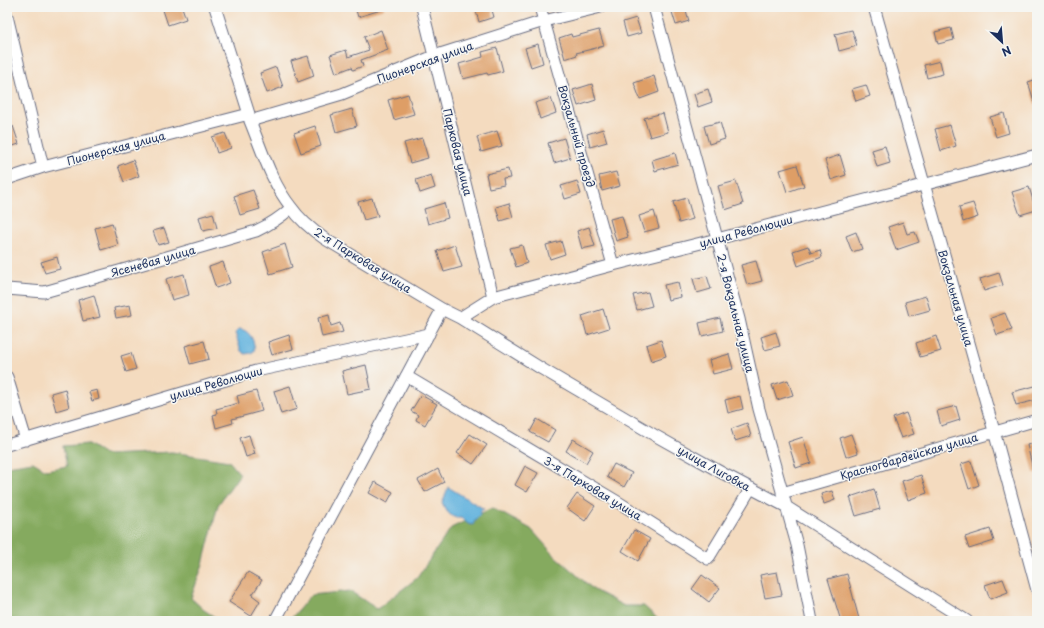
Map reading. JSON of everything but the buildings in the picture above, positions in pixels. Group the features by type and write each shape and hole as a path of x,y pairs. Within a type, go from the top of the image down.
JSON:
{"street":[{"name":"2-я Парковая улица","path":"215,7 250,117 275,182 291,208 313,230 325,238 442,309 460,318"},
{"name":"Парковая улица","path":"422,7 493,297"},
{"name":"Вокзальный проезд","path":"540,7 613,265"},
{"name":"Пионерская улица","path":"7,179 44,167 342,94 434,56 544,21 601,7"},
{"name":"2-я Вокзальная улица","path":"654,7 739,319 759,409 797,545 812,621"},
{"name":"Вокзальная улица","path":"874,7 994,431 1037,590"},
{"path":"7,16 44,167"},
{"name":"улица Революции","path":"460,318 493,297 1037,155"},
{"name":"Ясеневая улица","path":"7,289 44,292 256,232 282,217 291,208"},
{"path":"275,621 442,309"},
{"name":"улица Лиговка","path":"460,318 542,369 656,436 785,506 967,621"},
{"name":"улица Революции","path":"7,445 256,371 429,334"},
{"name":"3-я Парковая улица","path":"406,376 618,502 708,559 751,488"},
{"path":"7,377 26,440"},
{"name":"Красногвардейская улица","path":"782,493 994,431 1037,420"}],"green space":[{"path":"88,444 105,455 172,452 229,461 240,474 218,505 203,564 191,598 204,610 221,621 7,621 7,466 33,462 46,470 67,466 63,446"},
{"path":"492,508 531,529 555,556 594,590 624,606 644,606 660,621 289,621 311,595 350,591 377,609 417,578 451,528"}],"water":[{"path":"239,329 246,331 253,340 254,351 251,353 245,354 241,351 235,333"},
{"path":"448,487 484,509 481,510 473,525 468,524 461,518 454,517 445,508 442,502"}]}
